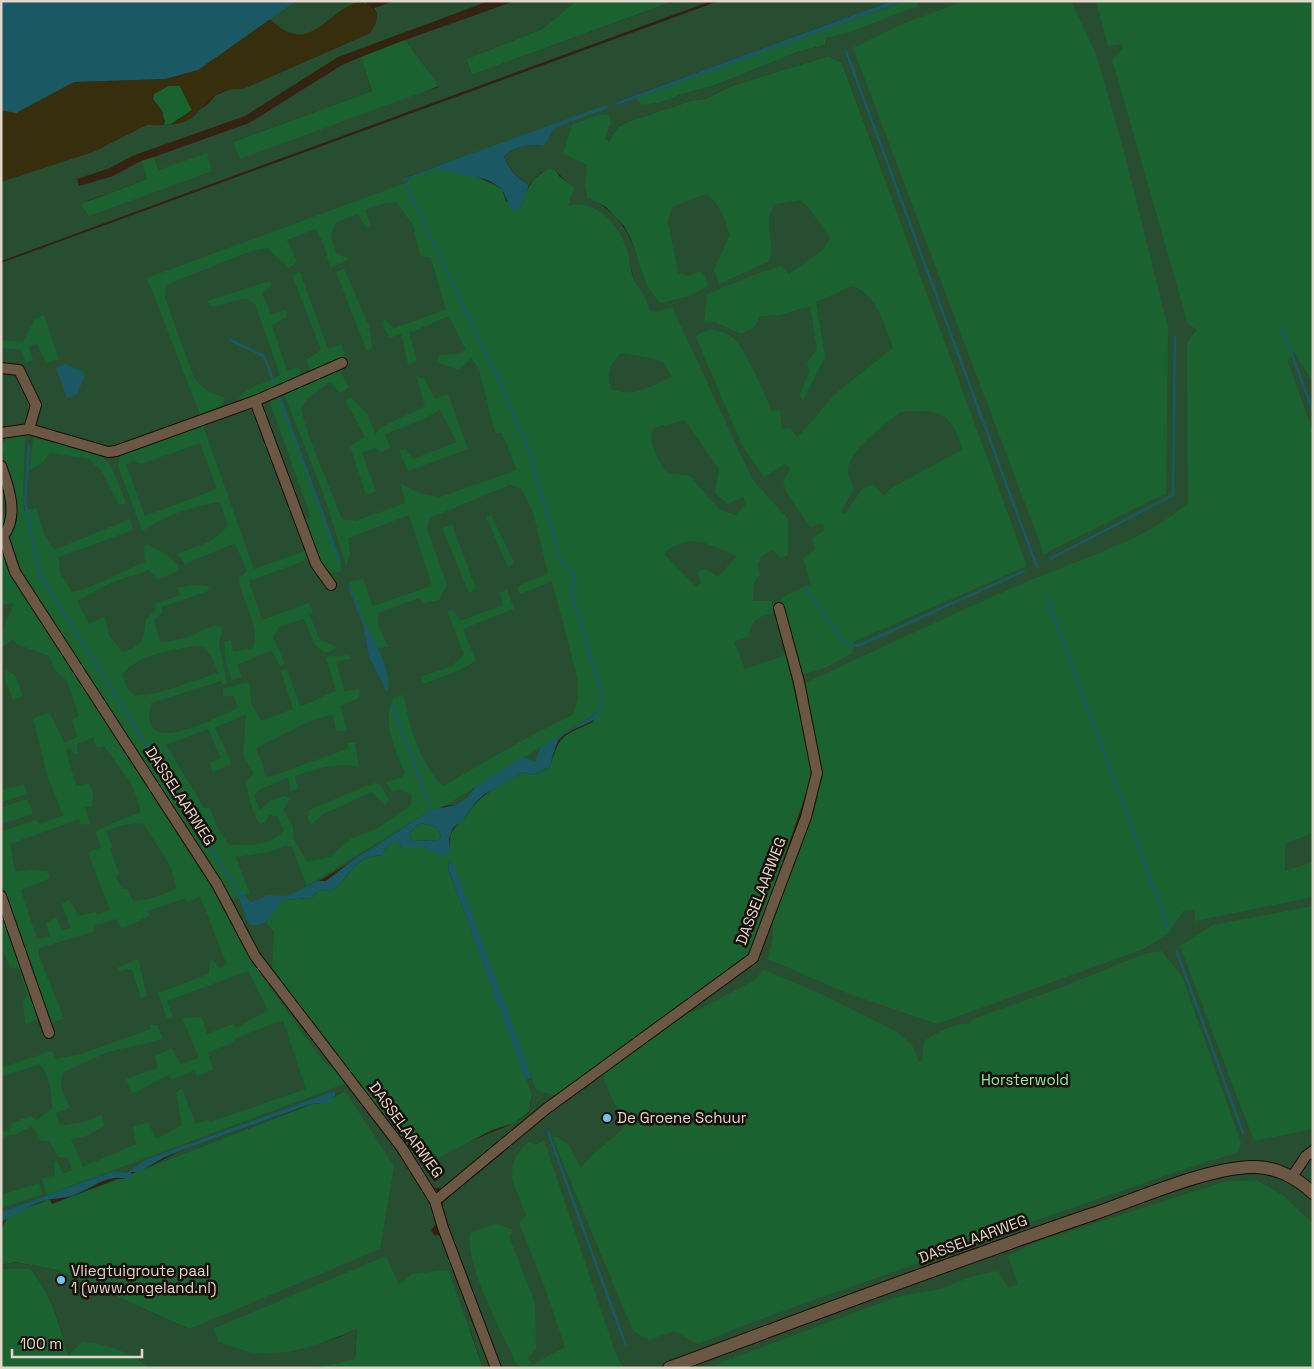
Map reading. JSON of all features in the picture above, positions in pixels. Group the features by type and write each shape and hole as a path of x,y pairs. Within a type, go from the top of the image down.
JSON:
{"street":[{"path":"1,433 30,429 112,451 255,401 342,363"},
{"path":"1,368 19,370 28,387 36,405 30,429"},
{"path":"255,401 316,564 331,585"},
{"path":"1,466 11,494 8,530 2,536"},
{"name":"DASSELAARWEG","path":"2,536 15,572 217,884 255,956 402,1148 435,1201 546,1109 753,958 806,817 817,773 799,682 779,608"},
{"path":"1,896 49,1033"},
{"path":"1292,1177 1306,1156 1313,1151"},
{"name":"DASSELAARWEG","path":"669,1368 1056,1226 1221,1171 1253,1167 1275,1170 1292,1177 1313,1193"},
{"path":"435,1201 496,1368"}],"green space":[{"path":"48,1 367,1 367,4 355,3 317,29 301,36 294,36 284,32 271,20"},
{"path":"395,1 489,1 338,57 245,116 132,156 110,168 77,179 79,186 113,176 141,161 147,179 85,202 212,171 159,170 154,157 249,123 342,65 361,57 372,91 233,142 439,87 405,40 515,1 576,1 542,29 466,59 472,75 674,1 711,1 1,261 1,99 93,152 146,125 176,124 207,105 216,95 231,89 245,88 370,33 377,13 374,8"},
{"path":"576,1 674,1 472,75 466,59 542,29"},
{"name":"Horsterwold","path":"719,1 891,1 614,103 615,106 637,97 662,102 713,86 798,52 825,45 826,38 915,1 1313,1 1313,1368 499,1368 446,1222 442,1207 445,1197 573,1093 576,1094 591,1084 592,1078 698,1009 678,1016 752,963 772,920 773,929 811,810 813,680 794,688 791,677 852,653 854,642 1026,566 842,63 829,56 734,85 705,99 694,100 630,121 618,127 609,141 605,138 611,124 564,154 588,165 585,186 587,196 601,205 621,223 633,244 646,285 664,198 742,172 818,184 978,452 809,661 705,686 591,350 634,280 626,248 567,206 570,185 556,171 541,172 529,185 514,173 504,156 523,146 544,146 521,137 407,177 561,562 575,575 575,583 570,589 567,586 598,695 535,761 527,760 473,789 466,798 456,805 444,806 294,896 266,922 274,933 350,1087 425,1190 438,1223 431,1230 434,1235 443,1236 492,1368 483,1368 470,1330 399,1286 255,1353 308,1346 332,1340 357,1329 355,1359 313,1368 149,1368 124,1353 68,1358 55,1311 45,1290 31,1269 1,1270 1,1265 15,1262 57,1270 189,1329 345,1091 143,1162 126,1173 119,1173 1,1215 1,263"},
{"path":"905,1 917,1 917,6 853,31 826,38 825,45 798,52 713,86 662,102 642,105 635,97"},
{"path":"965,1 1071,1 1096,54 1122,144 1168,328 1166,493 1044,554 853,48 900,25"},
{"path":"1096,1 1313,1 1313,377 1310,378 1294,352 1288,362 1313,432 1313,833 1285,844 1285,871 1313,862 1313,897 1195,921 1194,910 1183,911 1168,934 1143,949 937,1024 844,992 768,959 773,937 772,920 821,776 803,684 996,595 1110,549 1152,528 1188,503 1187,342 1197,330 1188,324 1112,59 1123,49 1122,44 1108,46"},
{"path":"405,40 439,86 240,159 233,142 372,91 361,57"},
{"path":"829,56 842,63 1027,566 854,642 853,653 825,668 800,675 781,606 782,597 811,584 803,558 815,550 812,538 824,530 823,523 810,527 786,491 783,482 790,468 785,464 764,477 741,443 696,337 705,331 716,330 732,337 750,364 771,411 780,410 782,429 790,428 798,437 835,394 893,348 879,311 868,296 852,286 816,302 825,357 803,401 800,395 809,371 807,363 817,349 810,306 780,315 760,316 755,327 741,334 715,322 704,322 707,294 781,266 789,274 823,250 830,238 808,207 800,200 775,204 769,218 771,248 768,262 719,284 714,269 730,235 719,207 706,194 672,207 668,222 678,273 690,276 699,271 705,276 708,286 690,296 660,303 646,285 631,239 624,226 606,207 587,197 585,186 587,165 563,154 572,125 598,115 609,114 611,124 605,138 609,141 618,127 630,121 694,100 705,99 734,85","holes":["906,411 937,413 944,416 954,427 963,449 888,490 889,493 883,495 873,484 862,489 845,514 841,512 854,489 848,471 854,455 868,439 899,413"]},
{"path":"168,86 180,86 192,110 171,124 164,125 165,121 153,99 154,94"},
{"path":"207,153 212,171 89,216 81,204 147,179 141,161 154,157 159,170"},
{"path":"549,169 556,171 559,176 574,187 568,206 588,206 597,210 605,215 618,230 627,249 634,280 645,297 649,310 657,312 672,307 752,479 788,519 788,555 781,558 773,550 762,556 757,565 760,574 754,582 753,601 772,601 773,613 756,620 751,626 749,636 734,642 745,669 786,655 813,773 752,951 558,1097 536,1090 451,861 448,863 449,871 532,1094 529,1112 514,1123 492,1130 440,1157 423,1161 413,1158 272,971 274,933 266,922 283,900 312,898 320,891 330,891 337,887 355,866 365,858 381,855 391,842 397,842 402,847 424,847 439,853 450,847 452,832 482,797 523,772 532,775 549,768 559,742 568,734 593,722 597,710 594,715 444,806 431,810 307,886 292,847 284,846 270,852 236,857 250,894 230,900 213,867 17,569 7,539 16,498 1,446 8,436 25,436 24,511 36,508 44,534 54,550 130,519 133,530 59,557 60,573 72,592 83,590 145,562 144,547 147,544 166,554 178,565 178,570 158,580 149,570 110,583 77,601 89,624 105,617 109,635 122,652 135,647 142,640 146,618 155,612 155,604 180,595 177,588 195,585 209,586 208,591 162,607 162,613 154,619 160,642 189,637 213,626 223,627 219,643 227,684 223,684 221,681 151,703 150,721 155,730 166,733 180,731 212,720 238,708 234,696 223,696 223,689 249,682 251,703 261,721 293,709 281,671 287,669 300,706 310,703 336,691 326,657 349,655 351,659 336,661 344,691 360,689 359,698 340,706 347,730 336,731 333,714 310,721 256,748 265,776 269,777 347,749 348,743 355,743 359,767 343,765 311,771 295,776 298,789 291,791 288,778 260,789 254,796 260,810 270,801 284,796 290,799 283,810 293,826 294,840 307,862 330,857 352,838 376,829 410,806 412,795 400,789 392,792 386,782 401,778 405,773 394,745 389,725 390,706 394,697 404,695 408,718 422,756 435,778 443,786 523,740 574,714 578,697 578,680 552,581 520,594 517,587 548,573 533,512 521,488 509,485 430,518 427,529 447,585 439,600 424,603 419,598 378,613 378,624 388,647 377,648 363,622 349,582 363,579 373,606 432,586 409,515 348,538 350,555 346,565 323,493 285,396 288,392 340,371 349,387 340,393 330,382 308,398 301,409 309,437 342,519 356,521 405,503 401,484 421,494 440,497 517,470 502,433 495,433 479,369 471,358 459,370 436,362 440,355 457,354 466,350 449,316 409,333 417,361 408,364 401,334 390,338 382,325 384,319 394,328 446,310 431,258 420,256 413,225 396,202 381,204 365,210 371,225 366,228 358,214 336,222 331,235 336,253 350,259 330,268 324,245 316,229 287,240 297,262 289,268 267,248 251,251 166,285 165,298 194,378 206,390 225,398 221,406 200,414 147,278 408,182 407,180 426,171 460,172 486,181 502,189 506,201 520,208 533,180","holes":["621,353 652,358 664,363 672,377 635,392 628,393 611,389 609,373","685,420 719,469 715,493 728,504 743,497 747,503 735,515 719,509 690,476 667,473 657,457 653,446 653,428","688,541 702,542 737,556 718,577 703,569 697,573 701,582 697,588 664,554 670,548","203,646 212,657 218,673 158,693 134,696 127,688 122,674 137,662 155,654","246,714 243,755 254,774 245,782 253,809 260,824 265,822 269,815 277,816 284,830 272,840 252,845 229,845 217,827 210,808 204,808 166,745 208,729 221,758 209,763 213,772 232,764 215,728"]},
{"path":"344,269 369,326 372,347 367,351 336,272"},
{"path":"300,272 328,349 341,344 345,354 337,362 310,371 306,360 321,350 292,275"},
{"path":"270,281 272,285 262,293 271,314 286,310 287,317 272,325 287,371 299,367 301,375 296,380 245,399 238,399 252,388 280,375 255,304 245,298 212,307 207,301"},
{"path":"44,315 59,359 46,363 37,344 29,346 33,360 26,363 21,350 1,348 1,340 23,342 35,319"},
{"path":"416,376 424,379 435,399 448,394 468,449 408,471 399,450 406,449 413,459 457,442 440,410 424,419 385,434 390,448 381,452 374,448 362,453 376,491 366,495 350,446 365,437 346,401 350,397 367,413 375,434 380,428 425,406"},
{"path":"277,396 280,398 340,562 341,571 330,572 322,566 304,519 311,517 269,400"},
{"path":"202,423 254,569 305,551 309,559 249,581 262,620 309,603 313,612 310,616 320,640 336,646 335,649 325,653 315,645 304,619 280,626 273,637 285,664 280,666 272,650 237,665 242,677 232,680 227,666 224,642 231,640 233,652 253,648 255,640 253,622 243,596 239,578 247,571 235,543 185,564 177,554 212,540 223,531 227,525 220,502 180,512 160,520 142,531 118,466 121,452","holes":["200,443 217,489 145,516 126,464 133,461 141,464"]},
{"path":"33,437 85,449 103,457 112,468 126,503 119,505 102,472 89,459 50,453 43,462 30,470"},
{"path":"491,515 514,564 508,567 486,517"},
{"path":"452,525 476,589 469,593 442,528"},
{"path":"1,549 10,572 217,897 253,962 281,1004 326,1064 335,1068 347,1083 47,1195 42,1179 55,1175 54,1161 58,1162 63,1174 72,1170 68,1158 58,1157 50,1142 40,1140 36,1130 31,1127 14,1135 5,1136 1,1140 1,1132 10,1130 12,1123 30,1116 37,1120 52,1108 48,1079 39,1064 1,1077 1,1068 51,1051 56,1059 81,1054 151,1029 150,1025 157,1025 163,1039 108,1052 62,1073 61,1088 70,1108 56,1113 60,1126 84,1122 102,1115 104,1126 84,1137 71,1139 83,1167 136,1144 133,1127 148,1122 156,1139 182,1125 176,1092 182,1089 196,1124 208,1120 210,1122 306,1089 283,1020 238,1037 230,1044 208,1052 213,1070 197,1076 194,1070 172,1080 169,1074 132,1094 126,1079 157,1068 155,1056 172,1048 180,1064 199,1058 181,1015 183,1018 202,1017 207,1034 233,1024 236,1028 268,1010 248,971 167,1001 173,1018 167,1019 158,993 209,974 210,961 213,960 219,968 227,965 200,896 188,902 185,898 148,911 149,916 121,929 116,919 96,925 93,932 39,948 39,956 64,1019 50,1023 1,881 1,832 36,820 40,824 63,815 47,775 33,718 50,713 64,743 77,737 72,720 79,716 67,681 55,670 49,656 17,644 13,639 1,648 1,634 14,603 1,605","holes":["93,737 97,748 104,746 132,784 141,812 95,832 101,847 88,853 110,910 98,915 95,912 78,916 70,900 61,904 71,928 62,930 56,917 46,923 50,937 37,939 21,890 50,878 48,871 30,870 15,872 10,844 79,819 81,825 90,823 85,807 92,806 93,793 89,783 76,786 66,750 70,748 74,754 78,754 77,744","143,823 171,867 177,889 149,899 133,901 128,889 122,889 116,876 119,874 110,849 113,847 106,831 123,825"]},
{"path":"507,589 514,609 463,629 476,661 460,670 423,684 420,677 452,666 464,654 447,611 454,610 460,621 503,605 500,593"},
{"path":"5,669 15,675 23,696 13,700 5,680"},
{"path":"374,783 380,784 389,800 385,805 372,792 323,814 311,825 308,819 309,810"},
{"path":"24,785 28,794 1,802 1,790"},
{"path":"27,799 33,814 1,824 1,808"},
{"path":"421,823 437,827 441,837 438,840 412,841 409,833"},
{"path":"1,904 32,994 37,1019 27,1024 25,1023 23,1002 27,995 19,969 10,967 1,946"},
{"path":"1313,906 1313,1129 1254,1141 1180,946 1213,925"},
{"name":"Horsterwold","path":"1162,951 1183,979 1241,1143 1237,1153 1193,1166 1011,1229 995,1240 966,1244 698,1344 674,1331 649,1340 633,1331 552,1137 557,1137 568,1144 581,1168 590,1157 623,1129 602,1072 678,1016 702,1008 753,981 764,970 821,994 897,1032 912,1045 919,1062 922,1061 924,1041 945,1029 956,1025 968,1024 973,1019 1052,991 1144,954"},
{"path":"138,959 147,996 141,998 132,969 120,971 117,968"},
{"path":"532,1078 536,1090 558,1097 447,1187 434,1188 413,1158 423,1161 514,1123 529,1113 532,1094 526,1080"},
{"path":"345,1091 394,1166 380,1249 189,1329 57,1270 15,1262 1,1265 3,1227 6,1220 12,1215 47,1200 50,1200 52,1204 118,1179 131,1179 131,1174 312,1104 326,1101"},
{"path":"312,1104 147,1168 180,1151"},
{"path":"544,1140 614,1349 623,1368 523,1368 516,1363 479,1280 473,1262 470,1233 496,1223 513,1230 509,1236 535,1303 536,1349 528,1358 532,1365 565,1347 545,1288 519,1223 526,1214 517,1194 512,1176 515,1160 528,1142 536,1145"},
{"path":"1256,1180 1284,1196 1313,1224 1313,1368 707,1368 896,1297 941,1289 973,1276 998,1271 1008,1287 1018,1285 1008,1256 1039,1241 1224,1182"},
{"path":"39,1183 43,1194 1,1208 4,1194"},
{"path":"386,1256 399,1285 412,1274 448,1270 483,1368 313,1368 355,1359 357,1329 321,1343 283,1352 256,1353 219,1342 213,1329"},
{"path":"31,1269 50,1300 68,1356 82,1342 99,1344 117,1349 149,1368 1,1368 1,1270"}],"sand":[{"path":"363,2 372,8 377,15 376,23 370,33 245,88 220,92 211,98 193,117 180,123 171,124 192,110 180,86 168,86 154,94 153,99 163,112 164,125 146,125 93,152 1,182 1,110 16,113 74,82 165,79 271,20 286,31 298,34 309,33 350,5"}],"water":[{"path":"1,1 296,1 198,70 165,79 74,82 16,113 1,110"},
{"path":"891,1 905,1 615,106 614,103"},
{"path":"606,105 608,108 554,128 544,146 523,146 504,156 514,173 529,185 520,208 512,212 502,189 488,180 449,171 433,170 403,181 402,179"},
{"path":"65,364 83,372 84,378 77,394 67,398 56,368"},
{"path":"363,622 377,646 385,666 388,676 387,692 369,657"},
{"path":"597,710 600,710 599,716 566,733 558,741 549,768 532,775 523,772 485,794 475,803 462,821 453,828 449,839 450,853 442,856 424,847 402,847 397,842 391,842 381,855 365,858 355,866 337,887 330,891 320,891 312,898 283,900 269,919 260,925 249,924 233,883 251,902 268,895 284,896 317,881 326,881 349,863 431,810 456,805 466,798 475,787 522,757 535,761 541,747 594,715","holes":["421,823 437,827 441,837 438,840 412,841 409,833"]},
{"path":"453,862 532,1078 526,1080 449,871 448,863"},
{"path":"334,1091 336,1095 327,1103 311,1104 180,1151 163,1158 139,1172 131,1172 131,1179 109,1179 74,1195 35,1204 1,1222 1,1215 5,1211 114,1171 126,1173 145,1160"}],"waterway":[{"path":"846,51 1037,567"},
{"path":"406,185 495,372 498,372 499,381 527,445 561,562 575,575 575,583 570,589 603,697 600,710"},
{"path":"1282,328 1313,411"},
{"path":"1050,559 1173,495 1175,337"},
{"path":"230,340 264,356 274,382"},
{"path":"280,398 340,562"},
{"path":"29,446 25,501 39,573 233,883"},
{"path":"806,589 842,640 850,646 860,645 1024,571"},
{"path":"350,588 363,622"},
{"path":"1047,597 1169,929"},
{"path":"393,706 431,810"},
{"path":"1177,952 1243,1133"},
{"path":"548,1132 626,1346"}],"place":[{"name":"De Groene Schuur","path":"607,1118"},
{"name":"Vliegtuigroute paal 1 (www.ongeland.nl)","path":"61,1280"}]}
